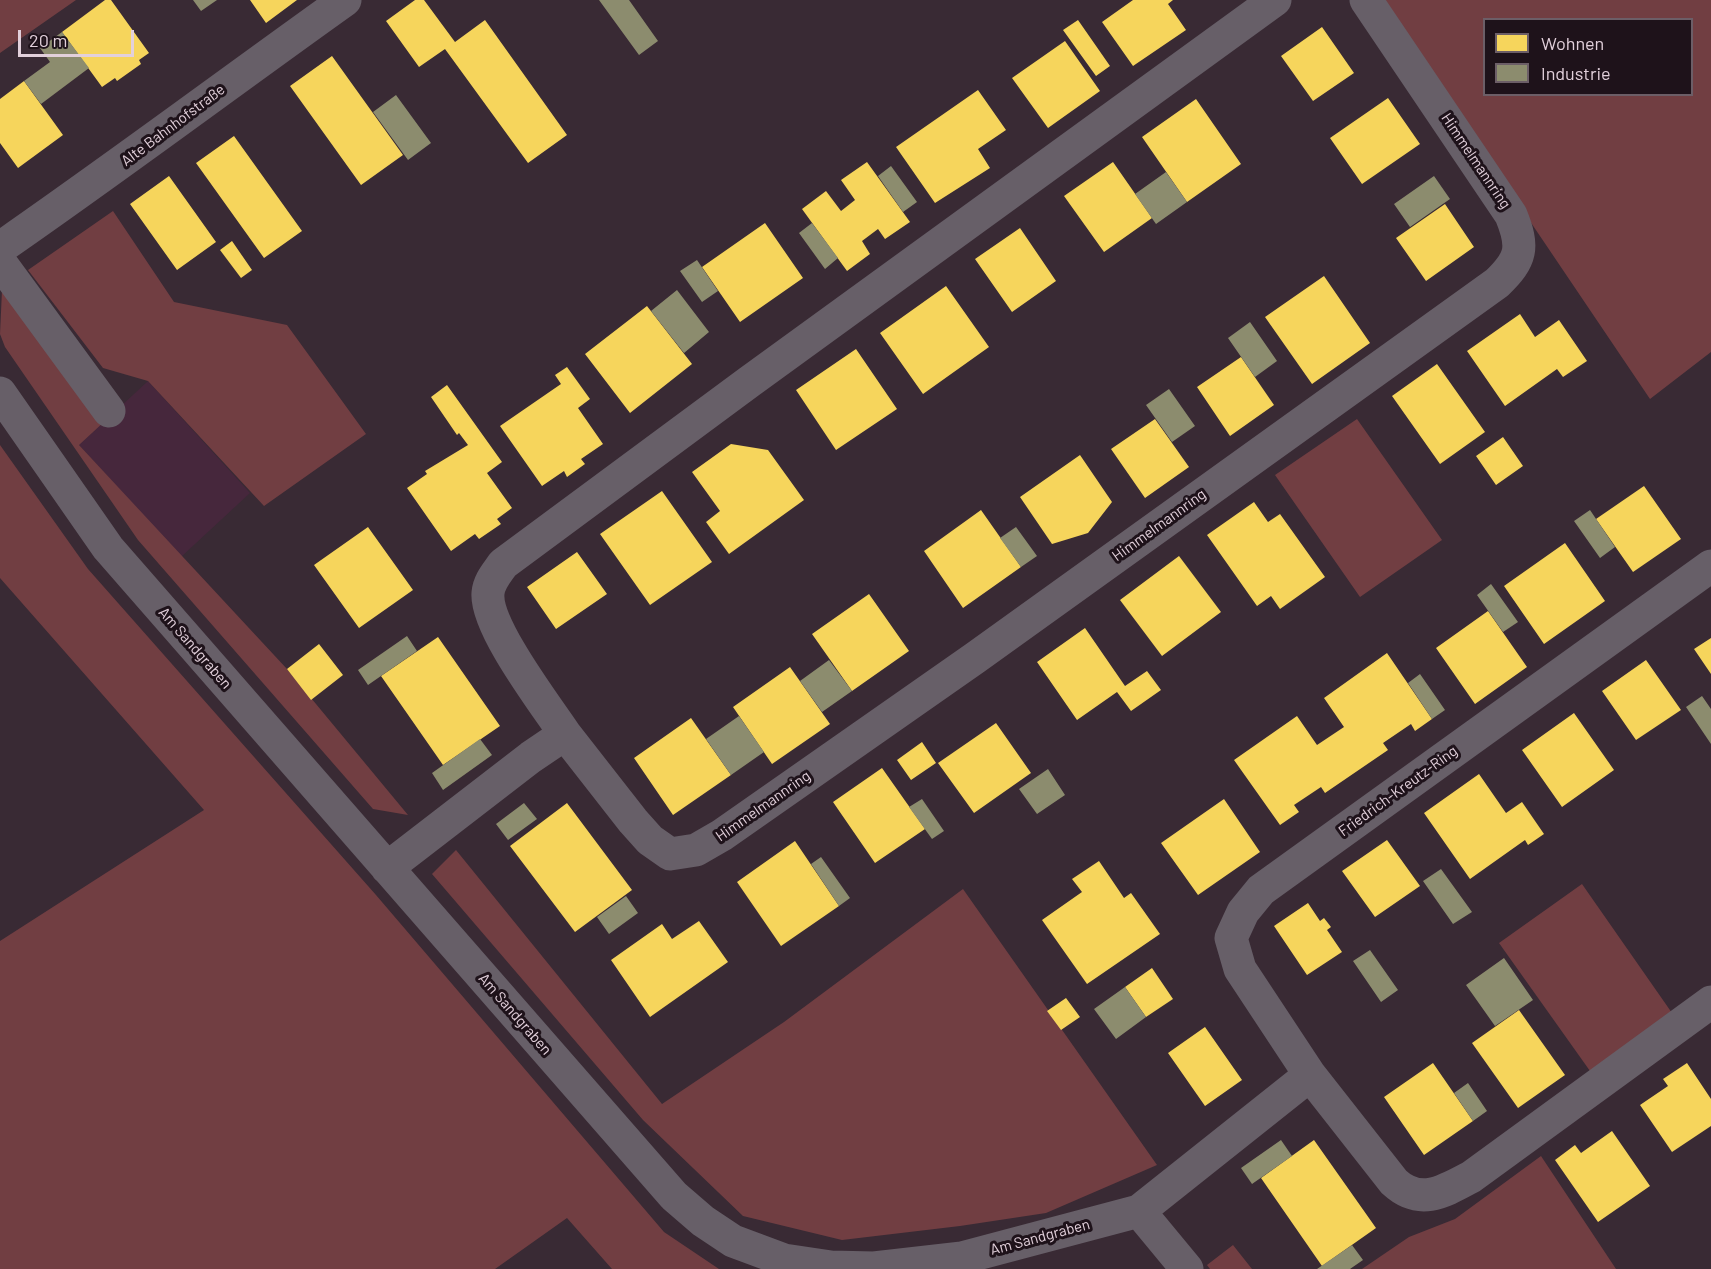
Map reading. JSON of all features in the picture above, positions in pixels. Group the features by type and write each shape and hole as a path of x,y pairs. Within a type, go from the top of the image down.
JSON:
{"street":[{"name":"Alte Bahnhofstraße","path":"0,248 112,171 232,80 345,0"},
{"name":"Himmelmannring","path":"1275,0 749,382 503,564 491,580 488,592 493,619 565,734 650,840 670,854 696,850 722,835 975,658 1497,283 1512,268 1520,252 1520,241 1511,215 1366,0"},
{"path":"0,262 110,411"},
{"name":"Am Sandgraben","path":"0,393 108,548 674,1196 703,1221 733,1241 759,1252 808,1264 874,1268 916,1265 1004,1248 1139,1211"},
{"name":"Friedrich-Kreutz-Ring","path":"1711,566 1261,890 1243,912 1231,938 1240,969 1310,1075 1394,1182 1403,1190 1421,1196 1435,1196 1470,1177 1711,1002"},
{"path":"387,868 531,757 565,734"},
{"path":"1187,1269 1139,1211 1310,1075"}],"shaded area":[{"path":"0,0 76,0 0,53"},
{"path":"1370,0 1711,0 1711,352 1650,399 1463,122"},
{"path":"113,211 174,302 287,325 366,434 264,506 148,381 103,368 28,270"},
{"path":"2,290 105,421 79,445 287,669 408,815 373,809 138,540 5,347 0,334"},
{"path":"148,381 250,493 181,557 79,445"},
{"path":"1357,419 1442,540 1360,597 1275,475"},
{"path":"0,445 88,569 376,895 664,1232 719,1269 612,1269 567,1218 495,1269 0,1269 0,941 204,810 0,578"},
{"path":"456,850 662,1104 784,1022 963,889 1157,1165 1046,1213 960,1226 842,1240 743,1216 643,1120 432,874"},
{"path":"1582,884 1672,1013 1590,1071 1499,943"},
{"path":"1541,1156 1616,1269 1362,1269 1409,1237 1455,1219"},
{"path":"1233,1245 1252,1269 1210,1269 1207,1265"}],"building: Wohnen":[{"path":"105,0 111,0 149,53 139,60 141,64 117,81 115,78 102,87 62,32"},
{"path":"250,0 297,0 266,23"},
{"path":"415,0 424,0 455,42 485,20 567,135 528,163 445,49 419,67 386,21"},
{"path":"1133,0 1173,0 1168,4 1186,30 1133,66 1102,22"},
{"path":"1078,20 1110,66 1096,76 1063,30"},
{"path":"1322,27 1354,73 1313,101 1281,56"},
{"path":"1065,41 1100,91 1048,128 1012,78"},
{"path":"332,56 403,155 361,185 290,86"},
{"path":"24,81 63,135 18,168 0,143 0,99"},
{"path":"978,90 1006,130 978,149 990,168 935,203 896,147"},
{"path":"1388,98 1420,144 1362,184 1330,138"},
{"path":"1196,99 1241,164 1187,202 1142,137"},
{"path":"234,136 302,231 264,258 196,163"},
{"path":"867,162 910,222 885,239 878,229 862,241 870,254 847,271 802,209 826,191 841,211 855,200 841,180"},
{"path":"1113,162 1152,218 1104,252 1064,196"},
{"path":"169,176 216,242 177,270 130,204"},
{"path":"1445,204 1474,247 1426,281 1396,238"},
{"path":"765,223 803,278 740,322 702,267"},
{"path":"1020,228 1056,281 1012,312 975,259"},
{"path":"232,241 252,270 241,278 220,250"},
{"path":"1324,276 1370,343 1312,384 1265,317"},
{"path":"946,286 989,347 923,394 880,333"},
{"path":"647,306 692,364 630,413 585,354"},
{"path":"1520,314 1535,337 1559,320 1587,361 1563,377 1557,369 1505,406 1467,351"},
{"path":"856,349 897,409 836,450 796,390"},
{"path":"1241,357 1274,405 1230,436 1197,387"},
{"path":"1437,364 1485,432 1440,464 1392,396"},
{"path":"567,367 590,399 578,408 603,444 581,459 585,464 567,477 564,471 542,486 500,426 561,384 555,375"},
{"path":"447,385 502,462 487,473 512,508 497,519 501,524 479,539 475,534 451,551 407,488 427,474 425,471 468,445 459,433 457,435 431,397"},
{"path":"1155,419 1189,467 1145,498 1111,449"},
{"path":"1503,437 1523,466 1496,485 1476,456"},
{"path":"731,444 768,450 804,500 729,554 706,522 720,511 692,472"},
{"path":"1080,455 1112,502 1088,533 1052,544 1020,497"},
{"path":"1644,486 1681,539 1633,572 1596,519"},
{"path":"662,491 712,562 650,605 600,534"},
{"path":"1254,502 1268,522 1280,514 1325,577 1280,609 1271,596 1257,606 1207,535"},
{"path":"981,510 1021,567 963,608 924,551"},
{"path":"368,527 413,590 359,628 314,565"},
{"path":"1565,543 1605,601 1544,644 1504,586"},
{"path":"577,552 607,594 556,629 527,587"},
{"path":"1179,556 1221,612 1162,656 1120,600"},
{"path":"869,594 909,651 852,691 812,634"},
{"path":"1488,611 1527,667 1475,704 1436,648"},
{"path":"1085,628 1125,686 1147,671 1161,690 1131,711 1117,692 1077,720 1037,662"},
{"path":"438,637 500,726 443,765 381,676"},
{"path":"1711,638 1711,674 1694,649"},
{"path":"319,644 343,675 311,700 287,669"},
{"path":"1387,653 1432,719 1415,731 1411,724 1383,743 1388,750 1325,793 1321,787 1294,805 1299,812 1280,825 1234,760 1297,716 1317,745 1344,727 1324,698"},
{"path":"1646,660 1681,710 1636,740 1602,691"},
{"path":"790,667 830,724 772,764 733,707"},
{"path":"1574,713 1614,770 1562,807 1522,750"},
{"path":"691,718 731,775 673,815 634,758"},
{"path":"996,723 1031,773 974,813 938,763"},
{"path":"922,742 936,763 911,780 897,760"},
{"path":"882,768 925,829 875,863 833,802"},
{"path":"1479,774 1506,813 1522,802 1544,834 1528,845 1525,840 1470,879 1424,813"},
{"path":"1224,799 1260,852 1198,895 1161,843"},
{"path":"567,803 632,890 575,932 510,846"},
{"path":"1387,840 1420,886 1375,917 1342,871"},
{"path":"795,841 839,906 781,946 737,882"},
{"path":"1099,861 1124,898 1131,893 1160,934 1087,984 1042,920 1082,892 1072,879"},
{"path":"1308,903 1320,921 1324,918 1331,927 1327,930 1342,952 1307,975 1274,926"},
{"path":"699,921 728,962 650,1017 611,960 662,924 672,939"},
{"path":"1152,968 1173,999 1146,1017 1125,987"},
{"path":"1066,998 1080,1017 1061,1030 1047,1011"},
{"path":"1519,1010 1565,1075 1518,1108 1472,1043"},
{"path":"1205,1027 1242,1080 1205,1106 1168,1053"},
{"path":"1433,1063 1473,1121 1424,1155 1384,1097"},
{"path":"1687,1063 1711,1099 1711,1126 1672,1152 1640,1105 1668,1086 1663,1079"},
{"path":"1612,1131 1650,1186 1598,1222 1555,1160 1575,1145 1581,1153"},
{"path":"1314,1140 1376,1228 1322,1266 1261,1178"}],"building: Industrie":[{"path":"193,0 217,0 201,11"},
{"path":"599,0 629,0 658,41 639,55"},
{"path":"62,32 89,68 41,104 24,81 50,62 40,48"},
{"path":"396,95 431,143 408,160 373,112"},
{"path":"891,166 917,202 903,212 878,176"},
{"path":"1166,172 1187,202 1156,224 1135,194"},
{"path":"1434,176 1450,199 1410,227 1394,204"},
{"path":"812,223 838,258 825,269 799,233"},
{"path":"697,260 718,291 702,302 680,271"},
{"path":"677,290 709,332 684,353 651,311"},
{"path":"1250,322 1277,361 1255,377 1228,338"},
{"path":"1169,389 1195,426 1172,442 1146,405"},
{"path":"1590,510 1615,547 1600,558 1574,521"},
{"path":"1016,527 1037,556 1021,567 1000,538"},
{"path":"1491,584 1518,622 1503,632 1477,595"},
{"path":"407,636 417,651 368,685 358,670"},
{"path":"829,660 852,691 822,712 800,681"},
{"path":"1420,674 1445,710 1432,719 1408,683"},
{"path":"1702,696 1711,709 1711,744 1686,707"},
{"path":"739,716 764,752 731,775 706,739"},
{"path":"480,739 492,755 443,790 432,773"},
{"path":"1048,769 1065,795 1037,814 1019,789"},
{"path":"922,799 944,831 932,839 909,807"},
{"path":"524,803 537,819 508,840 496,824"},
{"path":"821,857 850,898 839,906 811,864"},
{"path":"1441,869 1472,912 1453,924 1423,881"},
{"path":"626,896 638,913 609,934 597,917"},
{"path":"1370,950 1398,990 1381,1002 1353,961"},
{"path":"1504,958 1533,1000 1495,1026 1466,985"},
{"path":"1125,987 1146,1017 1116,1039 1094,1009"},
{"path":"1468,1083 1487,1111 1473,1121 1454,1093"},
{"path":"1281,1140 1292,1156 1252,1184 1241,1168"},
{"path":"1352,1245 1363,1260 1350,1269 1317,1269"}]}
